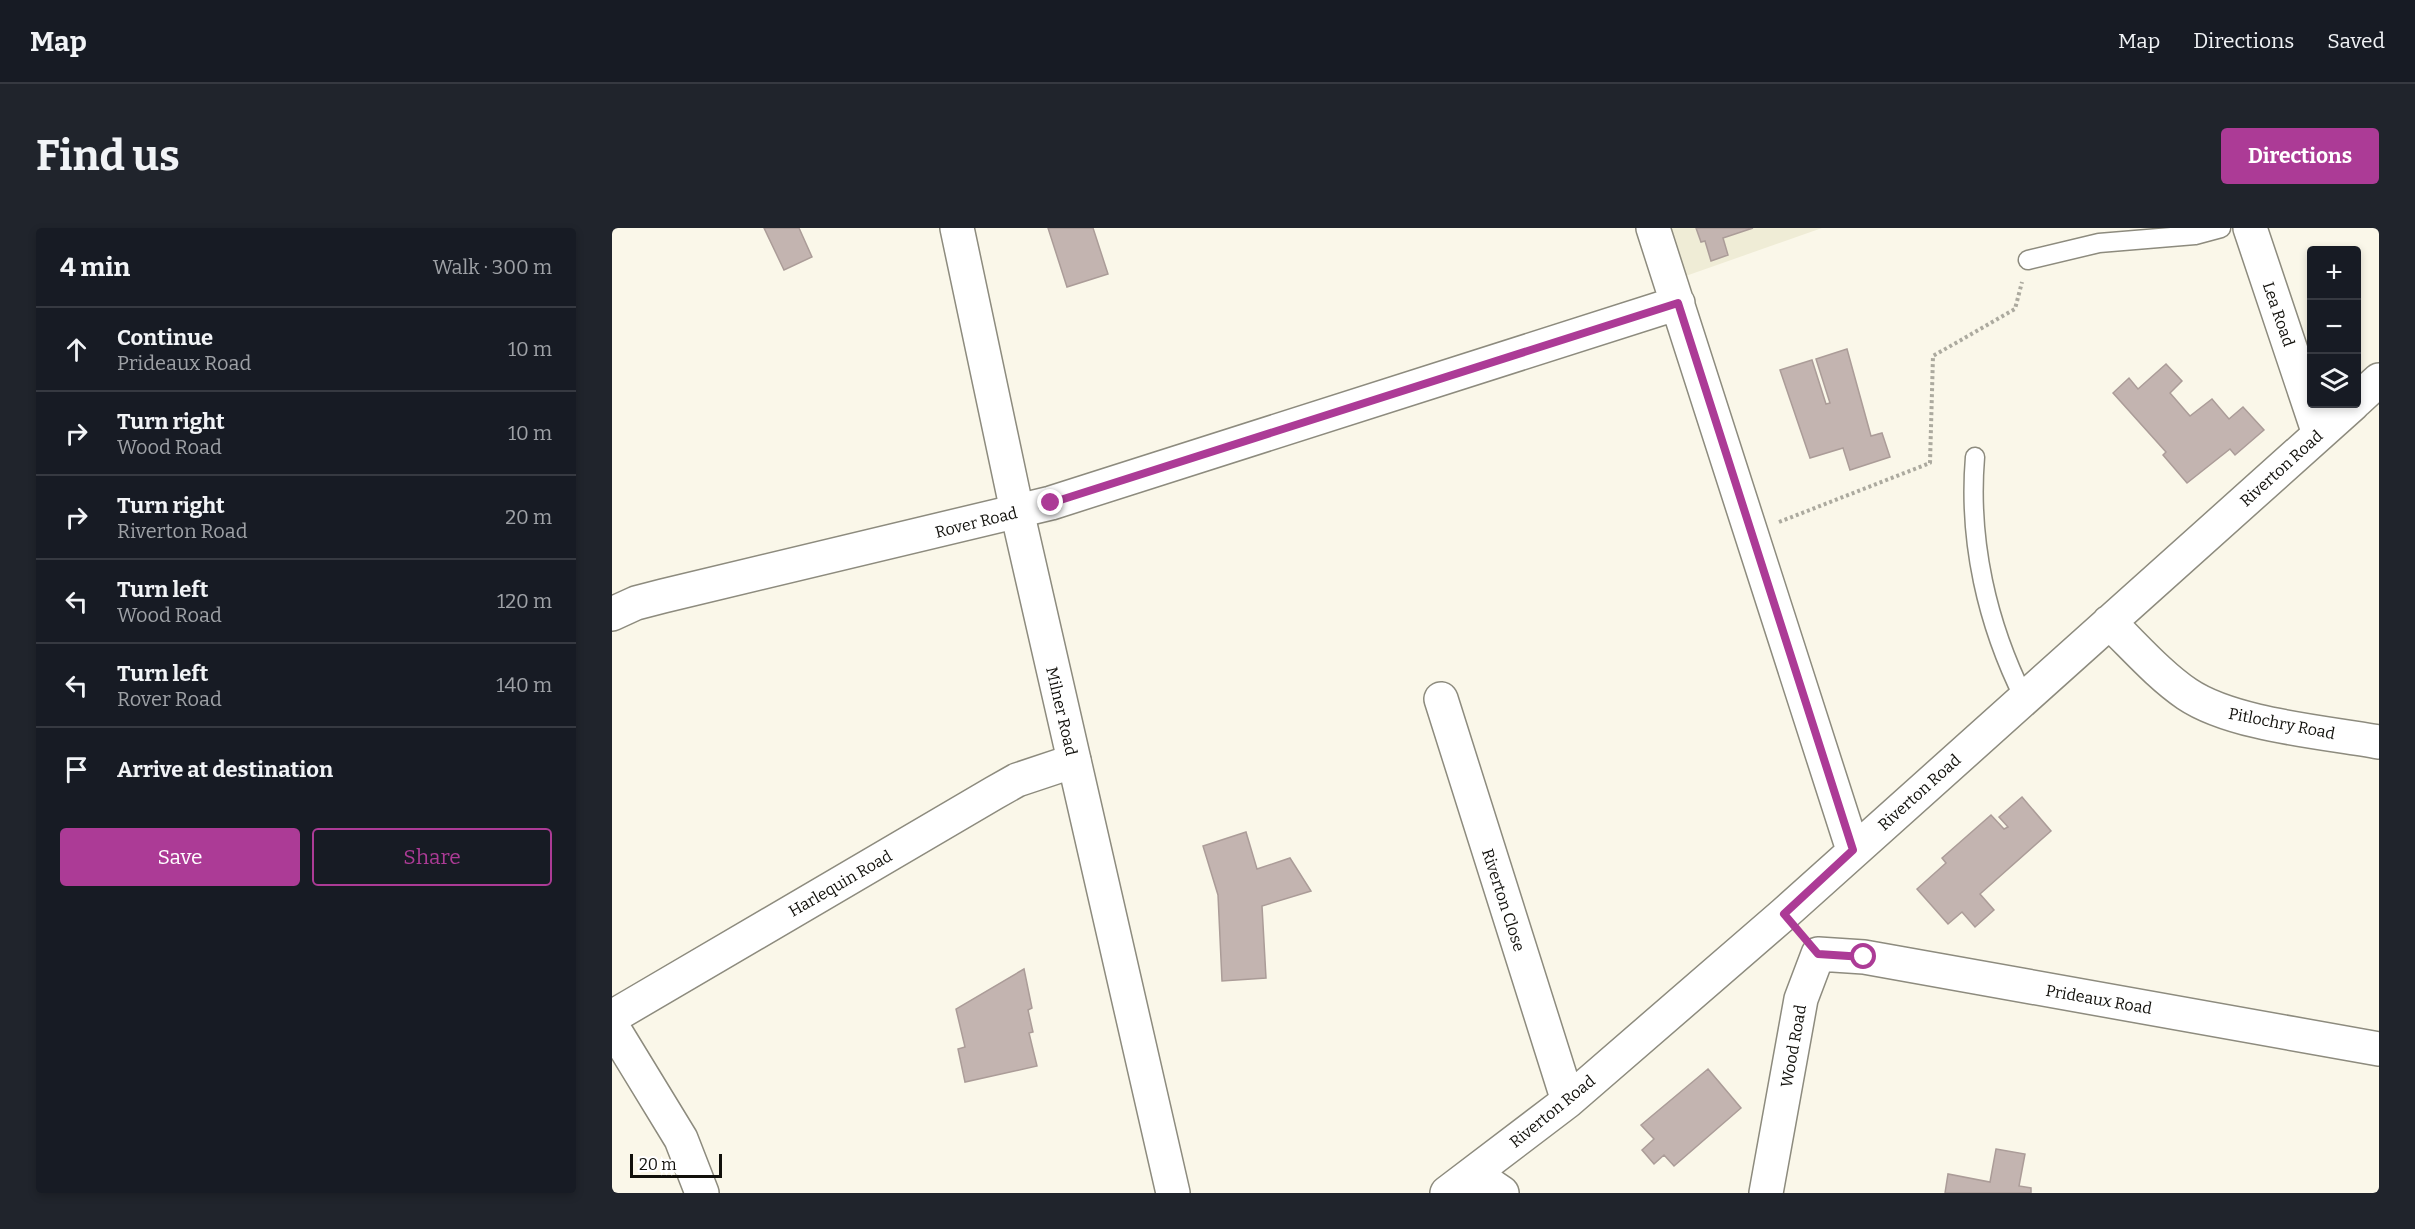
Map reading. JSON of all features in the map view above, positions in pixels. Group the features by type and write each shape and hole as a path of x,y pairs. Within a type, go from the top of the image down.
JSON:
{"street":[{"name":"Milner Road","path":"957,228 1017,511 1173,1193"},
{"path":"1653,228 1853,850"},
{"name":"Lea Road","path":"2250,228 2319,434"},
{"name":"Rover Road","path":"612,614 636,603 663,596 1051,503 1678,303"},
{"name":"Riverton Road","path":"2361,396 2379,380"},
{"name":"Riverton Road","path":"1448,1193 1568,1101 1784,914 2348,408"},
{"name":"Pitlochry Road","path":"2109,622 2186,694 2212,708 2238,717 2379,742"},
{"name":"Riverton Close","path":"1441,699 1568,1101"},
{"name":"Harlequin Road","path":"612,1017 1017,780 1074,761"},
{"path":"1784,914 1818,954"},
{"name":"Prideaux Road","path":"1818,954 1864,957 2379,1049"},
{"name":"Wood Road","path":"1766,1193 1801,999 1818,954"},
{"path":"612,1026 681,1139 702,1193"},
{"path":"1473,1173 1502,1193"}],"lane":[{"path":"2028,261 2099,243 2195,235 2221,228"},
{"path":"1975,457 1974,516 1984,588 2001,648 2024,698"}],"path":[{"path":"1751,532 1930,463 1933,356 2015,309 2028,261"}],"shaded area":[{"path":"1664,228 1822,228 1680,278"}],"building":[{"path":"764,228 799,228 812,257 784,270"},
{"path":"1048,228 1093,228 1108,274 1067,287"},
{"path":"1696,228 1753,228 1723,238 1728,255 1711,261 1705,241 1701,242"},
{"path":"1847,349 1871,436 1882,433 1890,457 1850,470 1843,448 1810,458 1780,370 1812,360 1826,404 1830,403 1816,359"},
{"path":"2166,364 2182,381 2170,393 2190,416 2212,399 2229,419 2243,407 2264,430 2235,455 2230,449 2187,483 2163,455 2166,452 2113,393 2129,378 2138,389"},
{"path":"2022,797 2051,831 1980,894 1994,910 1975,927 1962,912 1948,924 1917,889 1946,863 1942,858 1991,815 2004,829 2008,827 1999,817"},
{"path":"1246,832 1257,869 1290,858 1311,891 1262,906 1266,978 1222,981 1218,895 1203,846"},
{"path":"1024,969 1032,1008 1028,1010 1033,1032 1029,1033 1037,1066 965,1082 958,1049 965,1047 956,1009"},
{"path":"1708,1069 1741,1108 1674,1166 1664,1155 1654,1164 1642,1150 1654,1139 1641,1125"},
{"path":"1996,1149 2025,1154 2019,1186 2031,1188 2031,1193 1945,1193 1948,1174 1990,1182"}],"route":[{"path":"1051,503 1678,303 1853,850 1784,914 1818,954 1864,957"}]}
